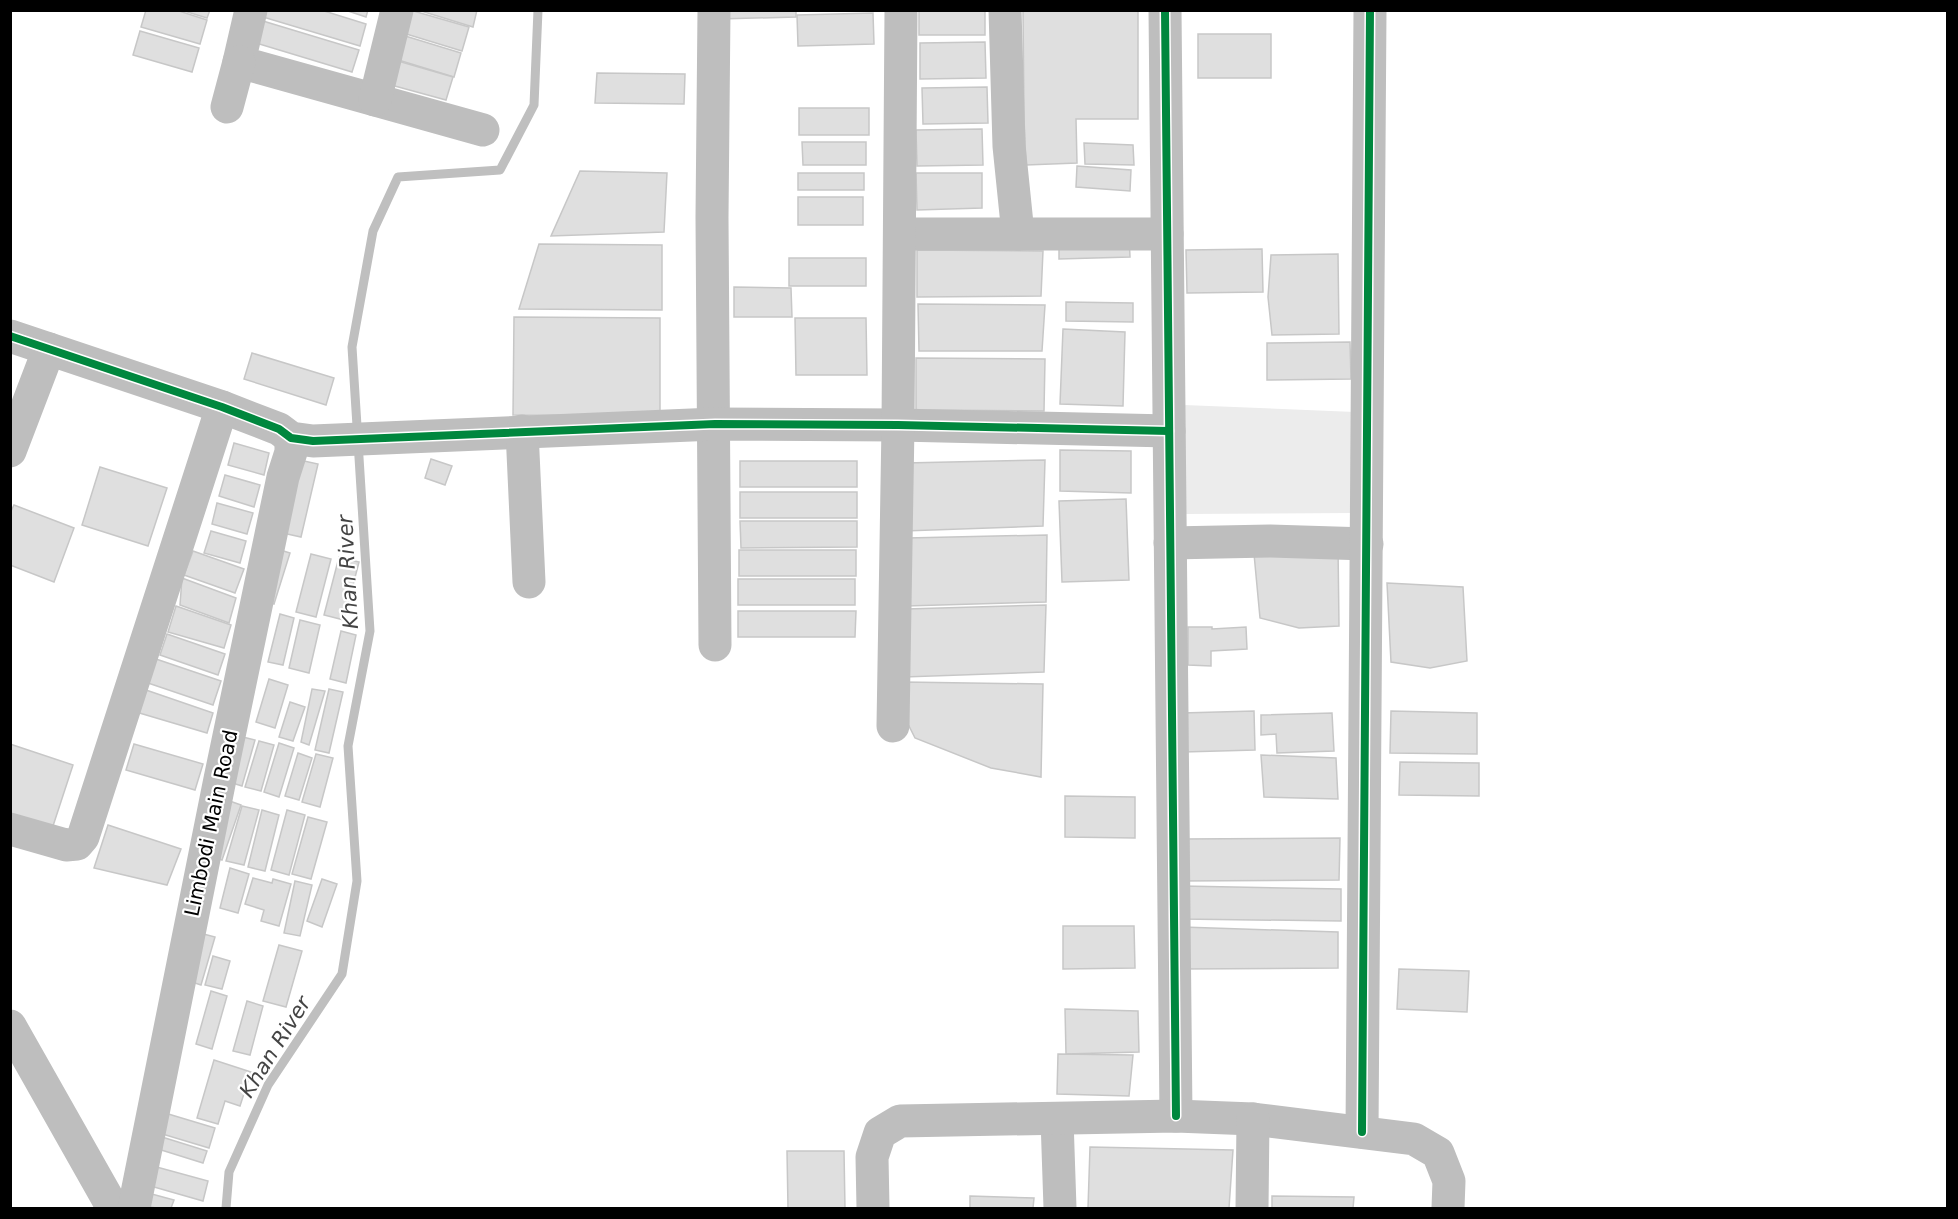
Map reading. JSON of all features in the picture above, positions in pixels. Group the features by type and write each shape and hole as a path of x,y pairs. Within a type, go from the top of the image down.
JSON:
{"street":[{"path":"227,107 251,10"},
{"path":"375,100 397,10"},
{"path":"714,10 712,217 715,645"},
{"path":"893,726 901,10"},
{"path":"1005,10 1009,146 1018,234"},
{"path":"1165,10 1176,1116"},
{"path":"1362,1132 1370,10"},
{"path":"239,62 483,130"},
{"path":"900,234 1167,234"},
{"path":"10,336 222,407 279,429 291,438 313,441 387,436 715,424 898,425 1169,431"},
{"path":"10,451 50,349"},
{"path":"10,829 66,845 77,844 84,837 222,407"},
{"path":"522,431 529,582"},
{"name":"Limbodi Main Road","path":"134,1209 220,778 283,477 291,452 291,438"},
{"path":"1170,543 1270,540 1367,544"},
{"path":"10,1026 112,1209"},
{"path":"873,1209 872,1157 880,1133 900,1121 1176,1116 1253,1119 1414,1139 1438,1153 1449,1182 1448,1209"},
{"path":"1057,1119 1060,1209"},
{"path":"1252,1209 1253,1119"}],"shaded area":[{"path":"1184,405 1355,412 1354,513 1184,514"}],"building":[{"path":"146,10 176,10 207,20 200,44 141,27"},
{"path":"181,10 210,10 207,18"},
{"path":"265,10 321,10 366,24 360,46 263,17"},
{"path":"345,10 368,10 366,17"},
{"path":"410,10 469,27 462,51 403,33"},
{"path":"418,10 477,10 473,27"},
{"path":"720,10 796,10 796,17 720,19"},
{"path":"919,10 985,10 985,35 919,35"},
{"path":"1023,10 1138,10 1138,119 1076,119 1077,163 1026,165"},
{"path":"873,13 874,44 798,46 797,15"},
{"path":"263,21 359,50 352,72 256,43"},
{"path":"140,31 199,48 192,72 133,55"},
{"path":"1198,34 1271,34 1271,78 1198,78"},
{"path":"402,35 461,53 454,77 395,59"},
{"path":"985,42 986,78 920,79 920,43"},
{"path":"398,61 453,77 446,100 391,85"},
{"path":"597,73 685,74 684,104 595,103"},
{"path":"987,87 988,123 923,124 922,88"},
{"path":"799,108 869,108 869,135 799,135"},
{"path":"982,129 983,165 917,166 916,130"},
{"path":"802,142 866,142 866,165 803,165"},
{"path":"1084,143 1133,145 1134,165 1085,164"},
{"path":"1077,166 1131,170 1130,191 1076,187"},
{"path":"580,171 667,173 664,232 551,236"},
{"path":"798,173 864,173 864,190 798,190"},
{"path":"916,173 982,173 982,208 917,210"},
{"path":"798,197 863,197 863,225 798,225"},
{"path":"1129,236 1130,257 1059,259 1059,238"},
{"path":"539,244 662,245 662,310 519,309"},
{"path":"1262,249 1263,292 1187,293 1186,250"},
{"path":"917,250 1043,251 1041,296 917,297"},
{"path":"1338,254 1339,334 1272,335 1268,297 1271,255"},
{"path":"789,258 866,258 866,286 789,286"},
{"path":"734,287 791,288 792,317 734,317"},
{"path":"1066,302 1133,303 1133,322 1066,321"},
{"path":"918,304 1045,305 1042,351 919,351"},
{"path":"514,317 660,318 660,416 513,415"},
{"path":"795,318 866,318 867,375 796,375"},
{"path":"1063,329 1125,332 1123,406 1060,404"},
{"path":"1350,342 1351,379 1267,380 1267,343"},
{"path":"252,353 334,378 326,405 244,379"},
{"path":"916,358 1045,359 1044,411 916,410"},
{"path":"234,443 269,453 264,475 228,465"},
{"path":"1060,450 1131,451 1131,493 1060,491"},
{"path":"295,459 318,464 301,537 278,532"},
{"path":"431,459 452,466 445,485 425,478"},
{"path":"1045,460 1043,526 904,531 905,463"},
{"path":"740,461 857,461 857,487 740,487"},
{"path":"100,467 167,488 148,546 82,525"},
{"path":"225,475 260,485 254,507 219,496"},
{"path":"740,492 857,492 857,518 740,518"},
{"path":"1126,499 1129,580 1062,582 1059,501"},
{"path":"217,503 253,513 247,534 212,524"},
{"path":"14,505 74,528 54,582 10,565 10,513"},
{"path":"740,521 857,521 857,547 741,548"},
{"path":"211,531 246,541 240,563 204,553"},
{"path":"1047,535 1046,602 906,606 907,538"},
{"path":"1253,543 1338,547 1339,626 1299,628 1260,618"},
{"path":"274,548 290,553 274,604 259,599"},
{"path":"739,550 856,550 856,576 739,576"},
{"path":"193,551 244,569 235,593 184,575"},
{"path":"311,554 331,559 316,617 296,612"},
{"path":"339,557 359,562 344,620 324,615"},
{"path":"182,578 236,598 229,623 180,605"},
{"path":"738,579 855,579 855,605 738,605"},
{"path":"1387,583 1463,587 1467,661 1430,668 1391,662"},
{"path":"1046,605 1044,672 904,677 906,609"},
{"path":"176,606 231,625 224,648 168,632"},
{"path":"738,611 856,611 855,637 738,637"},
{"path":"280,614 294,618 283,665 268,662"},
{"path":"300,620 320,625 309,673 289,668"},
{"path":"1188,627 1212,627 1212,629 1246,627 1247,649 1211,651 1211,666 1188,665"},
{"path":"341,631 356,635 346,683 330,679"},
{"path":"167,634 225,654 218,675 160,655"},
{"path":"156,659 221,681 213,705 148,683"},
{"path":"269,679 288,685 275,728 256,722"},
{"path":"904,682 1043,684 1041,777 991,768 915,738 902,712"},
{"path":"312,689 325,691 309,745 301,742"},
{"path":"329,689 343,692 329,753 315,750"},
{"path":"146,690 213,713 207,733 136,712"},
{"path":"290,702 305,707 293,741 279,737"},
{"path":"1254,711 1255,750 1183,752 1182,713"},
{"path":"1391,711 1477,713 1477,754 1390,753"},
{"path":"1332,713 1334,751 1277,753 1276,734 1261,735 1261,715"},
{"path":"239,736 255,740 242,786 226,781"},
{"path":"259,741 274,745 261,791 245,787"},
{"path":"279,743 294,748 279,797 264,792"},
{"path":"10,744 73,765 52,829 10,815"},
{"path":"134,744 203,764 195,790 126,770"},
{"path":"298,753 312,758 299,800 285,796"},
{"path":"316,754 333,758 320,807 302,802"},
{"path":"1261,755 1336,758 1338,799 1264,797"},
{"path":"1400,762 1479,763 1479,796 1399,795"},
{"path":"1065,796 1135,797 1135,838 1065,837"},
{"path":"224,799 241,805 222,860 209,856"},
{"path":"242,806 259,810 244,865 226,861"},
{"path":"262,810 279,815 265,871 248,867"},
{"path":"287,810 305,815 289,875 271,870"},
{"path":"308,817 327,822 311,879 292,874"},
{"path":"108,825 181,849 167,885 94,868"},
{"path":"1340,838 1339,880 1178,881 1180,839"},
{"path":"230,868 249,874 238,913 220,908"},
{"path":"253,878 272,883 273,879 291,884 279,926 261,921 264,910 245,904"},
{"path":"322,879 337,884 322,927 307,921"},
{"path":"295,881 312,885 300,936 284,933"},
{"path":"1182,886 1341,889 1341,921 1181,919"},
{"path":"1063,926 1134,926 1135,968 1063,969"},
{"path":"1182,927 1338,932 1338,968 1182,969"},
{"path":"196,932 215,937 201,985 183,979"},
{"path":"279,945 302,951 286,1007 263,1001"},
{"path":"213,956 230,961 222,989 205,985"},
{"path":"1399,969 1469,971 1467,1012 1397,1009"},
{"path":"211,991 227,996 212,1049 196,1044"},
{"path":"247,1001 263,1006 250,1055 233,1051"},
{"path":"1065,1009 1138,1011 1139,1052 1066,1054"},
{"path":"1058,1054 1133,1055 1129,1096 1057,1094"},
{"path":"214,1060 251,1072 240,1106 225,1101 218,1124 197,1118"},
{"path":"165,1113 215,1128 209,1148 159,1133"},
{"path":"162,1137 207,1151 203,1163 158,1149"},
{"path":"1090,1147 1233,1150 1229,1208 1088,1208"},
{"path":"787,1151 844,1151 845,1208 788,1208"},
{"path":"153,1166 208,1181 203,1201 147,1185"},
{"path":"148,1193 174,1200 171,1208 145,1206"},
{"path":"970,1196 1034,1198 1033,1208 970,1208"},
{"path":"1272,1196 1354,1197 1353,1208 1272,1208"}],"waterway":[{"name":"Khan River","path":"226,1208 229,1172 268,1085 342,974 357,881 348,746 370,631 352,347 373,231 398,177 500,170 534,105 538,10"}],"cycle path":[{"path":"1165,10 1176,1116"},
{"path":"1362,1132 1370,10"},
{"path":"10,336 222,407 279,429 291,438 313,441 715,424 898,425 1169,431"}]}
